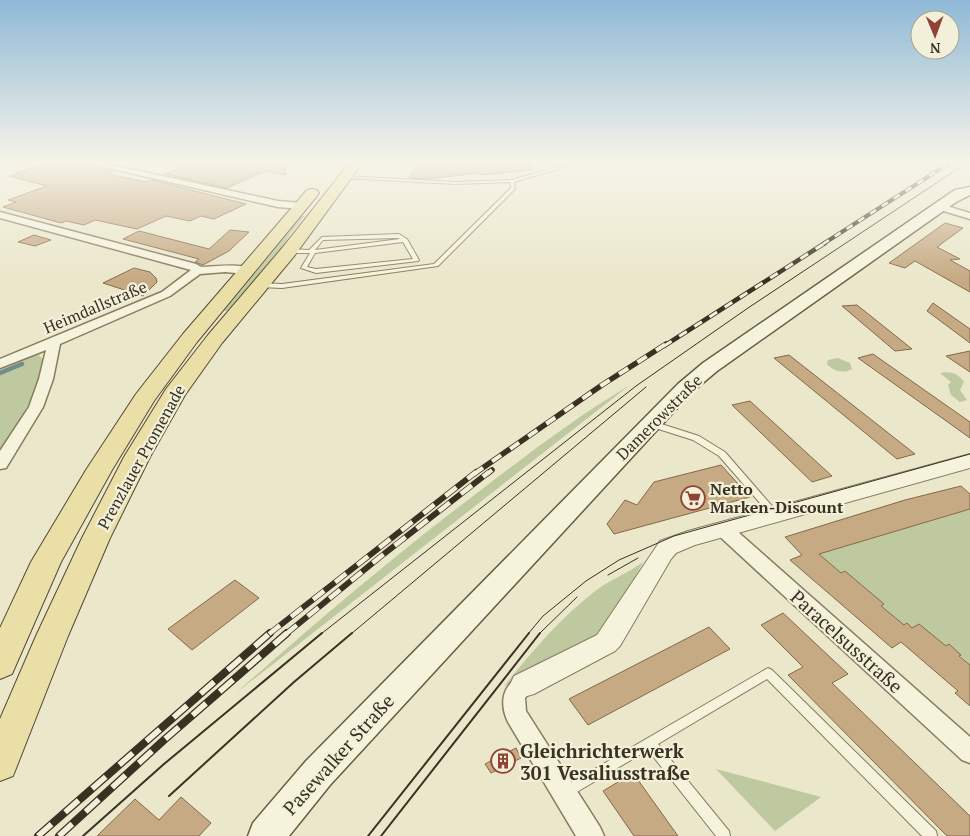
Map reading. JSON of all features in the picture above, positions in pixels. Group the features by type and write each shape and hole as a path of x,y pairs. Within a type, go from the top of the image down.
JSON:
{"main road":[{"name":"Prenzlauer Promenade","path":"0,763 52,636 96,538 137,457 174,394 216,339 254,278 306,201"},
{"name":"Prenzlauer Promenade","path":"0,664 46,562 99,470 144,399 190,338 254,278 289,251 328,201"},
{"name":"Damerowstraße","path":"412,673 684,388 710,367 949,201"},
{"name":"Pasewalker Straße","path":"266,836 318,772 412,673"}],"street":[{"path":"264,201 302,206"},
{"path":"940,207 970,216"},
{"path":"0,215 192,266 198,271 225,269 254,278"},
{"name":"Heimdallstraße","path":"0,364 149,302 166,294 198,271"},
{"path":"0,464 36,407 46,379 54,342"},
{"path":"591,836 516,715 513,698 516,691 524,685 606,643 646,584 668,547 723,529 969,462"},
{"name":"Paracelsusstraße","path":"723,529 970,752"}],"lane":[{"path":"254,278 282,286 436,265 500,201"},
{"path":"399,236 405,240 416,260 316,271 304,268 312,252 322,239 399,236"},
{"path":"289,251 312,252 405,240"},
{"path":"651,424 696,438 722,454 775,515"},
{"path":"564,794 768,673 931,836"},
{"path":"649,743 724,836"}],"green space":[{"path":"302,216 305,216 290,234 284,246 227,311 224,311"},
{"path":"38,354 45,362 41,374 26,409 0,454 0,370"},
{"path":"838,358 850,363 852,369 839,371 827,364 828,360"},
{"path":"940,373 954,373 962,379 964,382 960,390 967,400 960,402 951,395 948,385 951,382"},
{"path":"630,385 236,693 356,589 449,514 554,435"},
{"path":"970,509 970,665 949,645 946,646 919,624 912,628 907,623 904,625 881,606 884,604 845,571 841,573 819,554"},
{"path":"643,562 614,616 600,635 504,686 546,636 581,602 612,580"},
{"path":"716,769 821,797 775,831"}],"building":[{"path":"12,201 234,201 246,204 214,219 201,216 190,221 166,216 137,229 95,220 84,225 66,221 61,223 3,207 16,202"},
{"path":"945,223 963,228 937,247 960,259 950,260 970,271 970,292 915,261 905,268 889,263"},
{"path":"230,230 249,232 229,251 203,265 195,262 199,259 123,239 139,231 209,249"},
{"path":"34,235 51,240 35,246 18,242"},
{"path":"134,268 150,272 156,278 157,282 143,296 103,283"},
{"path":"933,303 970,329 970,343 927,311"},
{"path":"857,305 912,349 895,351 842,306"},
{"path":"970,351 970,372 946,356"},
{"path":"873,354 970,422 970,438 858,358"},
{"path":"789,355 915,454 897,459 774,358"},
{"path":"750,401 832,476 812,482 732,405"},
{"name":"Netto Marken-Discount","path":"721,465 750,497 614,534 607,524 625,500 637,505 654,482"},
{"path":"961,486 970,494 970,509 819,554 841,573 845,571 884,604 881,606 904,625 907,623 912,628 919,624 946,646 949,644 961,655 959,656 970,665 970,706 955,693 958,691 901,642 892,648 790,560 802,555 785,537 905,500"},
{"path":"235,580 259,598 192,650 168,629"},
{"path":"783,613 848,674 832,683 970,816 970,836 947,836 788,675 803,667 761,625"},
{"path":"709,627 730,649 588,725 569,699"},
{"name":"Gleichrichterwerk 301 Vesaliusstraße","path":"516,748 521,758 491,773 485,764"},
{"path":"633,773 678,836 634,836 603,791"},
{"path":"181,797 211,823 199,836 97,836 135,799 159,820"}],"waterway":[{"path":"0,373 22,364"}],"tram line":[{"path":"321,634 636,386 748,308 909,201"},
{"path":"351,634 646,387"},
{"path":"528,634 543,616 586,581 619,560 674,536 970,454"},
{"path":"608,575 638,558"},
{"path":"540,633 577,597"},
{"path":"83,836 164,764 322,633"},
{"path":"169,796 294,682 352,633"},
{"path":"368,836 529,633"},
{"path":"381,836 540,633"}],"railway":[{"path":"823,244 890,201"},
{"path":"664,346 825,243"},
{"path":"474,474 602,385 666,344"},
{"path":"487,474 492,470"},
{"path":"269,634 476,472"},
{"path":"286,634 380,557 489,472"},
{"path":"38,836 270,633"},
{"path":"59,836 164,740 287,633"}],"place":[{"name":"Netto Marken-Discount","path":"693,498"},
{"name":"Gleichrichterwerk 301 Vesaliusstraße","path":"503,761"}]}
